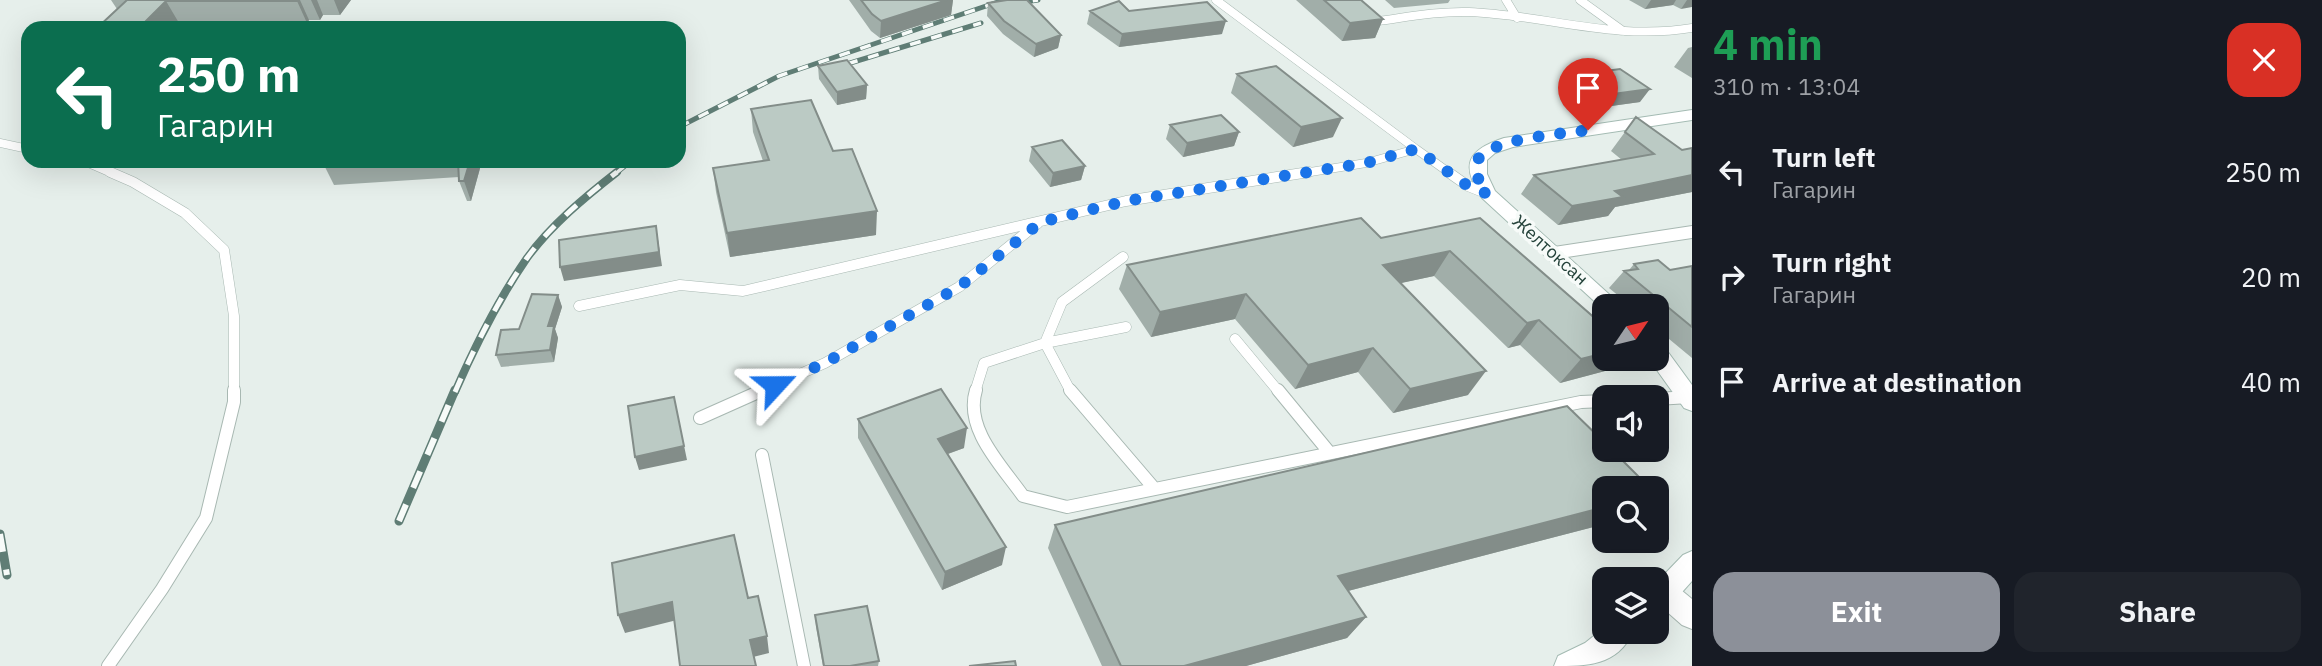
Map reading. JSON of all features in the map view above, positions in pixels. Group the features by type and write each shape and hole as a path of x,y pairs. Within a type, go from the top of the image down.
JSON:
{"main road":[{"path":"1488,194 1477,177 1476,164 1482,153 1493,147 1510,142 1692,115"},
{"name":"Желтоксан","path":"1488,194 1599,294"},
{"path":"1554,253 1692,232"},
{"path":"1670,371 1691,399"},
{"path":"1669,589 1692,563"},
{"path":"1669,601 1692,616"},
{"path":"1568,666 1605,644"}],"lane":[{"path":"1216,0 1416,149 1468,186 1488,194"},
{"path":"1506,0 1517,18"},
{"path":"1580,0 1626,33"},
{"path":"1378,21 1467,12 1626,33 1679,32 1692,29"},
{"path":"0,143 21,148"},
{"path":"579,306 680,285 743,290 1126,201 1366,163 1416,149"},
{"path":"100,168 133,182 185,213 224,250 234,316 234,402 206,518 162,589 108,666"},
{"path":"700,418 825,363 959,287 1041,222"},
{"path":"1045,343 1062,302 1123,257"},
{"path":"1126,327 1045,343 984,363 972,400 976,427 1023,496 1067,507 1329,452 1592,402"},
{"path":"1235,339 1329,452"},
{"path":"1045,343 1074,398 1153,488"},
{"path":"1669,399 1691,399"},
{"path":"762,455 804,666"}],"building":[{"path":"127,0 297,0 166,1 146,21 104,21"},
{"path":"861,0 947,0 881,21"},
{"path":"1027,0 1061,35 1036,44 1004,21 988,3"},
{"path":"1324,0 1361,0 1383,19 1350,23"},
{"path":"1119,1 1129,11 1207,2 1226,21 1122,34 1090,11"},
{"path":"847,60 867,85 837,92 818,66"},
{"path":"1276,66 1342,118 1301,127 1237,74"},
{"path":"1620,69 1650,89 1613,94 1584,74"},
{"path":"811,100 833,151 852,149 877,211 727,233 713,168 769,160 751,109"},
{"path":"1221,115 1239,132 1187,143 1170,125"},
{"path":"1636,117 1682,150 1692,148 1692,175 1615,191 1623,197 1572,206 1534,175 1654,154 1625,132"},
{"path":"1062,140 1085,166 1053,173 1032,147"},
{"path":"458,168 468,168 464,181 459,181"},
{"path":"1361,218 1381,238 1480,218 1592,316 1592,356 1581,359 1539,320 1527,323 1450,251 1383,265 1486,371 1410,389 1373,348 1308,365 1246,294 1160,312 1127,265"},
{"path":"656,226 659,252 560,267 559,240"},
{"path":"1658,260 1670,270 1692,266 1692,327 1670,309 1670,294 1652,294 1624,271 1638,269 1634,264"},
{"path":"532,294 558,295 548,326 554,326 550,350 496,355 501,330 519,329"},
{"path":"941,389 967,428 938,439 1006,547 945,572 858,419"},
{"path":"674,397 684,446 635,457 628,406"},
{"path":"1567,406 1592,430 1592,462 1624,462 1638,476 1592,476 1592,510 1338,576 1366,617 1184,666 1121,666 1055,525"},
{"path":"734,535 748,598 758,596 767,636 750,640 756,666 680,666 672,602 618,615 612,563"},
{"path":"867,606 879,661 850,666 824,666 815,615"},
{"path":"1015,661 1016,666 969,666"}],"railway":[{"path":"686,123 779,76 1004,0"},
{"path":"1011,4 1038,0"},
{"path":"847,64 981,23"},
{"path":"615,174 622,168"},
{"path":"455,392 488,323 527,258 581,201 617,172"},
{"path":"399,521 455,390"},
{"path":"0,534 7,575"}],"route":[{"path":"775,385 825,363 959,287 1041,222 1126,201 1366,163 1416,149 1468,186 1488,194 1477,177 1476,164 1482,153 1510,142 1588,130"}]}
